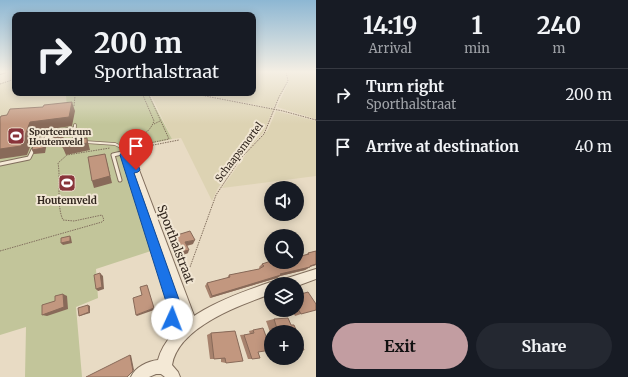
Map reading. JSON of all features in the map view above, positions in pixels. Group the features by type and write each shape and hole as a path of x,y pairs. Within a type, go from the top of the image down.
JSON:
{"street":[{"name":"Sporthalstraat","path":"125,149 130,154 193,326"},
{"path":"304,278 316,274"},
{"path":"141,376 152,367 168,372 169,350 193,326 232,302 264,291"}],"lane":[{"path":"0,164 29,158 32,155 38,133 75,127 74,140 79,142 115,144 125,149"},
{"path":"36,139 74,134"},
{"path":"120,180 113,155 125,149"},
{"path":"125,149 124,155 175,308 168,329 175,343"}],"path":[{"name":"Schaapsmortel","path":"181,293 216,195 240,158 264,134 284,90"},
{"path":"72,107 75,105 75,96"},
{"path":"143,96 154,121 153,124"},
{"path":"125,149 169,139 149,96"},
{"path":"206,96 274,109 316,120"},
{"path":"125,149 129,142 147,133 153,124 161,120"},
{"path":"0,251 102,222 104,220 102,215 74,221 63,220 60,214 60,174 58,163 66,156 101,149 125,149 179,140"}],"shaded area":[{"path":"0,90 12,90 12,96 71,96 67,107 0,116"},
{"path":"256,90 283,90 273,108 209,96 256,96"},
{"path":"285,90 316,90 316,119 277,107"},
{"path":"151,96 204,96 273,109 263,133 235,164 218,188 212,201 181,138 172,139"},
{"path":"276,111 316,121 316,176 277,181 264,181 264,183 222,188 249,150 268,130"}],"green space":[{"name":"Houtemveld","path":"66,96 150,96 172,139 125,149 143,217 154,250 96,269 98,298 76,307 82,377 25,377 26,327 0,335 0,116 67,106"}],"building":[{"path":"72,102 69,117 30,122 21,146 0,149 0,118 1,116 7,115 10,109 43,107 44,105"},
{"path":"60,129 60,134 52,135 53,130"},
{"path":"45,138 43,148 32,150 34,140"},
{"path":"87,138 87,143 63,148 63,143"},
{"path":"105,154 110,176 92,181 88,157"},
{"path":"190,231 195,240 185,242 189,250 181,252 174,236"},
{"path":"70,236 70,241 61,243 61,238"},
{"path":"316,251 316,264 304,268 304,255 309,254 308,253"},
{"path":"264,266 264,269 301,269 280,274 281,275 274,277 264,277 264,280 212,296 207,283 230,277 229,275 259,269"},
{"path":"100,273 102,287 96,289 94,275"},
{"path":"147,285 154,308 136,315 133,298 142,295 140,287"},
{"path":"308,292 316,304 316,310 304,313 304,293"},
{"path":"63,294 64,307 42,315 42,305 55,301 55,296"},
{"path":"88,305 89,312 79,316 78,308"},
{"path":"288,318 291,325 276,325 274,319"},
{"path":"263,328 264,351 258,352 260,358 252,359 244,335 254,333 253,330"},
{"path":"235,331 243,361 226,363 225,358 214,359 211,333"},
{"path":"130,355 133,371 127,377 86,377"}],"place":[{"name":"Sportcentrum Houtemveld","path":"16,136"},
{"name":"Houtemveld","path":"67,183"}],"route":[{"path":"136,170 130,154 126,151 124,155 175,308 172,319"}]}
